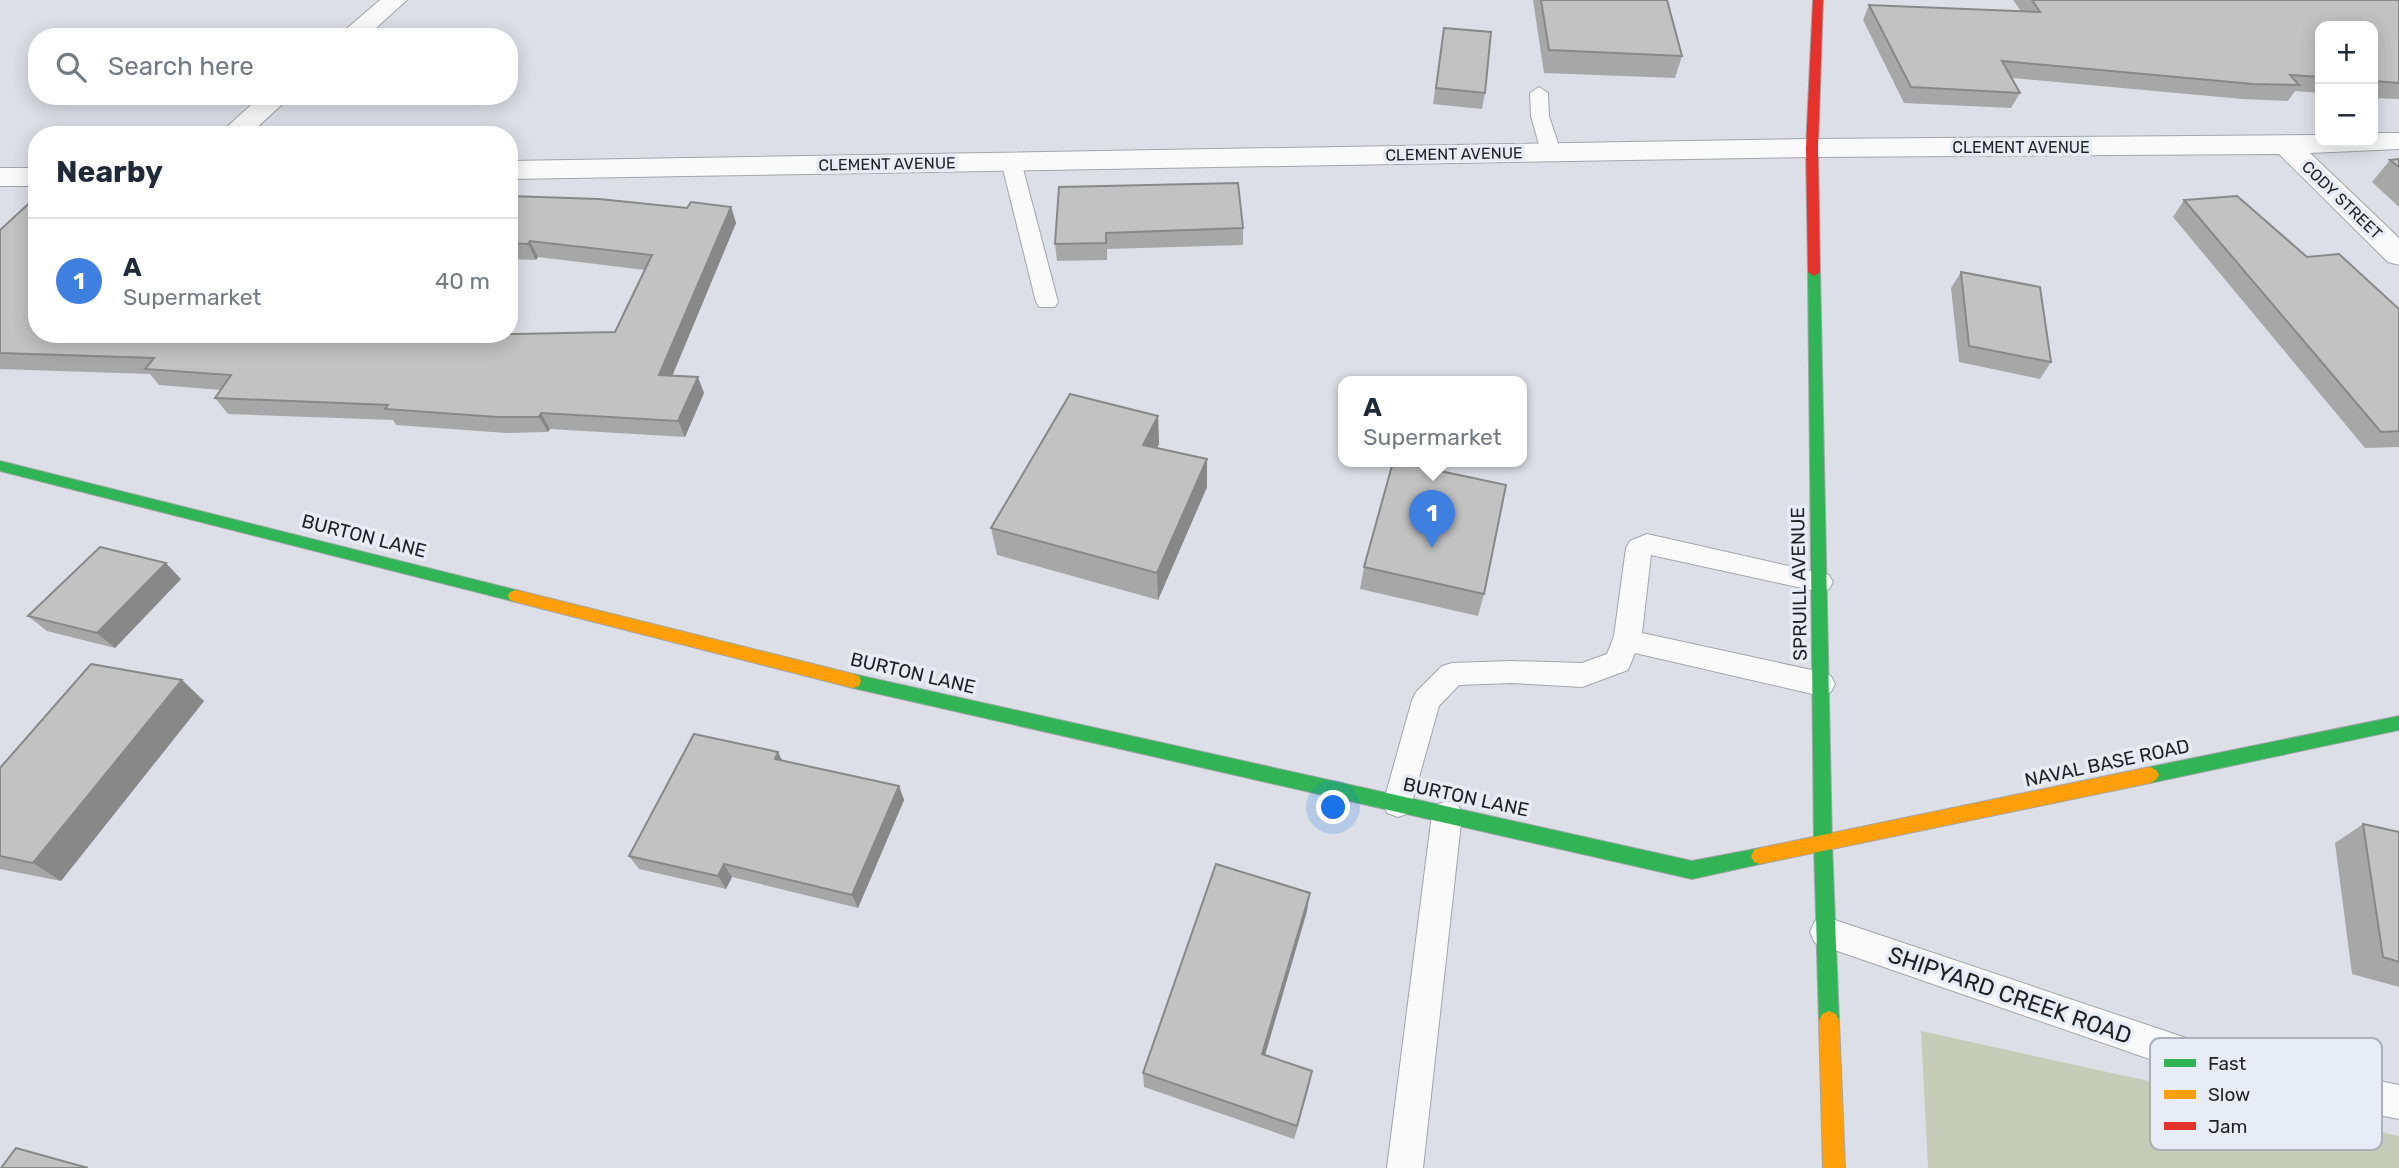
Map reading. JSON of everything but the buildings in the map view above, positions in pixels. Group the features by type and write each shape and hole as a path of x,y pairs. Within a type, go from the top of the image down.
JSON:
{"street":[{"path":"361,28 395,0"},
{"name":"SPRUILL AVENUE","path":"1818,0 1812,148 1823,845 1834,1168"},
{"path":"243,126 267,105"},
{"name":"CLEMENT AVENUE","path":"518,170 1812,148 2286,145 2399,141"},
{"name":"CODY STREET","path":"2286,145 2399,255"},
{"path":"0,177 28,177"},
{"name":"BURTON LANE","path":"0,466 844,680 1692,870 1823,845"},
{"name":"NAVAL BASE ROAD","path":"1823,845 2399,723"}],"lane":[{"path":"1539,93 1540,116 1551,152"},
{"path":"1012,161 1047,302"},
{"path":"1398,804 1426,699 1452,674 1511,672 1582,676 1618,662 1628,636 1639,548 1647,544 1820,582"},
{"path":"1628,636 1634,642 1821,684"},
{"path":"1405,1168 1447,814"},
{"name":"SHIPYARD CREEK ROAD","path":"1826,932 2150,1042"}],"green space":[{"path":"1921,1031 2150,1081 2150,1150 2382,1150 2382,1132 2399,1136 2399,1168 1928,1168"}],"traffic: fast":[{"path":"1814,272 1823,845 1829,1021"},
{"path":"0,466 516,596"},
{"path":"853,681 1692,870 1760,856"},
{"path":"2150,775 2399,723"}],"traffic: slow":[{"path":"516,596 853,681"},
{"path":"1760,856 2150,775"},
{"path":"1829,1021 1834,1168"}],"traffic: jam":[{"path":"1814,272 1812,148 1818,0"}],"place":[{"name":"A","path":"1432,548"}]}
